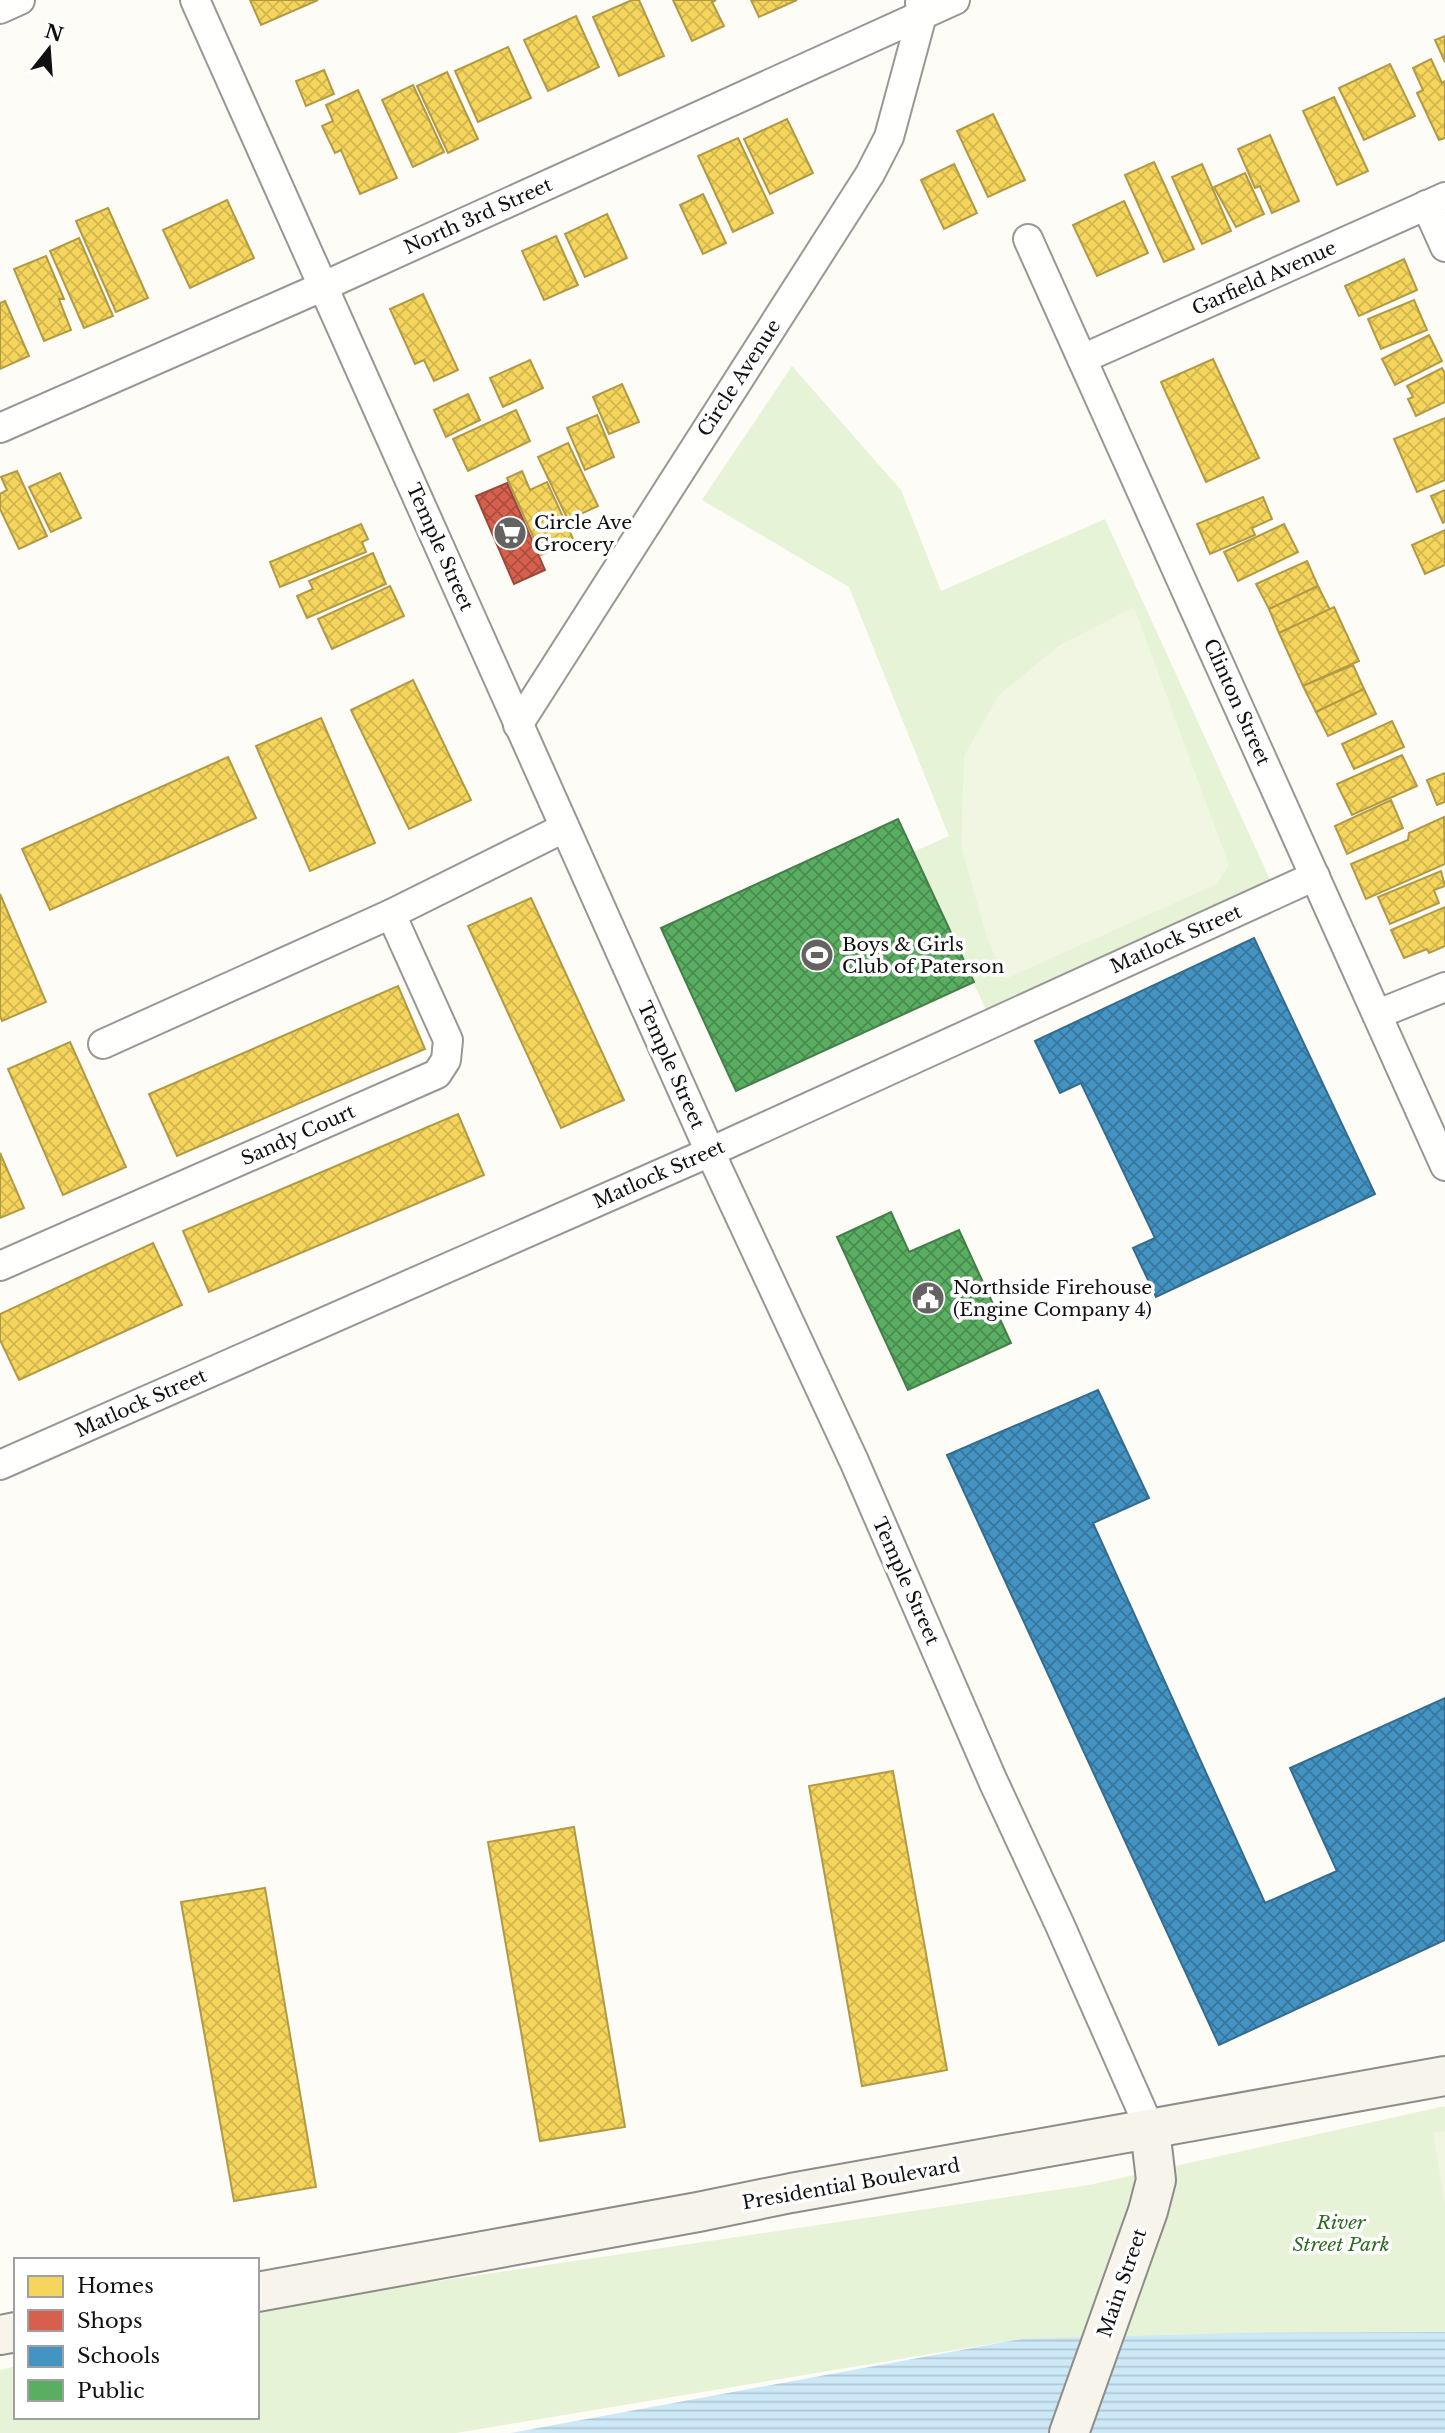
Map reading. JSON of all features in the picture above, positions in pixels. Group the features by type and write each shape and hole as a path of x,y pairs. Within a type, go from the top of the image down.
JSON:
{"street":[{"path":"0,9 20,0"},
{"name":"Temple Street","path":"195,0 710,1152 854,1461 993,1780 1150,2129"},
{"name":"North 3rd Street","path":"0,428 324,286 921,7 955,0"},
{"name":"Circle Avenue","path":"518,725 870,174 889,137 921,7"},
{"path":"1436,201 1445,247"},
{"name":"Garfield Avenue","path":"1083,359 1436,201"},
{"name":"Clinton Street","path":"1028,239 1445,1166"},
{"path":"103,1044 391,914 564,828"},
{"name":"Matlock Street","path":"0,1465 710,1152 1315,876"},
{"name":"Sandy Court","path":"0,1266 438,1074 446,1060 448,1040 391,914"},
{"path":"1378,1014 1445,987"},
{"name":"Presidential Boulevard","path":"259,2292 1445,2076"},
{"name":"Main Street","path":"1069,2433 1148,2211 1156,2180 1150,2129"}],"green space":[{"path":"792,366 901,490 941,591 1105,519 1273,886 986,1010 913,852 949,836 849,587 702,500"},
{"path":"1134,607 1229,865 1217,884 1005,979 986,935 961,846 964,756 999,695 1060,645"},
{"name":"River Street Park","path":"1445,2106 1445,2333 1021,2339 456,2433 0,2433 0,2370 14,2366 14,2419 259,2419 259,2309 1089,2185"},
{"path":"1445,2131 1445,2204 1433,2133"}],"water":[{"path":"1445,2332 1445,2433 511,2433 1021,2339 1243,2333"}],"building: Homes":[{"path":"250,0 318,0 261,25"},
{"path":"632,0 639,0 664,56 619,76 593,17"},
{"path":"673,0 716,0 712,2 724,26 692,41"},
{"path":"751,0 797,0 759,17"},
{"path":"576,16 599,67 548,91 524,40"},
{"path":"1445,36 1445,62 1435,40"},
{"path":"508,47 531,98 478,122 455,71"},
{"path":"1431,59 1442,83 1445,81 1445,138 1439,140 1417,93 1423,90 1413,68"},
{"path":"1390,64 1415,116 1364,140 1339,88"},
{"path":"324,70 334,94 306,106 296,81"},
{"path":"447,72 478,139 448,153 417,86"},
{"path":"413,85 444,152 413,167 382,100"},
{"path":"358,90 397,178 360,194 341,150 335,153 322,126 333,121 326,105"},
{"path":"1334,97 1368,171 1337,185 1303,111"},
{"path":"993,114 1025,180 988,197 957,131"},
{"path":"787,119 813,173 770,194 744,139"},
{"path":"1270,135 1299,201 1272,213 1260,186 1255,188 1238,149"},
{"path":"738,138 773,213 733,232 698,156"},
{"path":"1154,162 1194,249 1164,262 1125,175"},
{"path":"954,164 977,213 944,229 921,180"},
{"path":"1202,164 1231,231 1202,244 1172,177"},
{"path":"1245,173 1264,214 1236,227 1214,187"},
{"path":"703,194 726,243 703,254 680,205"},
{"path":"227,200 254,258 190,288 163,230"},
{"path":"1124,201 1148,253 1097,276 1073,225"},
{"path":"108,208 148,298 116,312 76,221"},
{"path":"607,214 627,258 585,277 565,234"},
{"path":"556,236 578,285 544,300 522,251"},
{"path":"79,238 113,316 84,328 50,251"},
{"path":"46,256 64,299 59,299 71,330 44,341 14,269"},
{"path":"1404,259 1417,290 1359,316 1345,286"},
{"path":"423,294 458,370 434,381 424,360 415,364 390,309"},
{"path":"1414,300 1427,330 1381,349 1368,319"},
{"path":"5,301 29,356 0,369 0,303"},
{"path":"1429,335 1442,361 1395,385 1382,359"},
{"path":"1213,359 1259,458 1206,482 1161,382"},
{"path":"530,360 543,388 503,407 490,378"},
{"path":"1442,368 1445,374 1445,402 1416,416 1408,399 1413,397 1407,386"},
{"path":"622,384 639,422 609,434 593,397"},
{"path":"468,394 480,420 446,437 434,410"},
{"path":"516,410 530,441 468,471 453,439"},
{"path":"597,415 614,457 585,470 567,428"},
{"path":"1445,418 1445,480 1417,492 1394,439"},
{"path":"568,443 598,506 568,520 538,457"},
{"path":"17,471 47,536 19,549 0,509 0,494 7,490 1,477"},
{"path":"522,471 530,490 547,482 574,541 541,555 507,478"},
{"path":"60,473 81,518 51,532 29,487"},
{"path":"1445,490 1445,522 1443,523 1431,496"},
{"path":"1263,497 1272,519 1252,528 1255,535 1210,554 1197,524"},
{"path":"361,524 368,539 362,542 366,552 280,587 270,562"},
{"path":"1284,524 1298,552 1238,581 1224,552"},
{"path":"1445,530 1445,565 1425,574 1412,545"},
{"path":"373,553 386,584 307,618 297,596 313,589 309,581"},
{"path":"1307,561 1318,586 1269,609 1256,584"},
{"path":"390,586 404,616 332,649 318,619"},
{"path":"1318,586 1330,610 1279,633 1269,609"},
{"path":"1334,607 1359,661 1303,686 1279,633"},
{"path":"1353,665 1364,689 1316,712 1303,686"},
{"path":"413,680 471,800 409,829 351,710"},
{"path":"1364,689 1376,714 1328,736 1316,712"},
{"path":"321,718 375,843 310,871 256,746"},
{"path":"1392,721 1404,747 1354,769 1342,744"},
{"path":"1402,755 1417,786 1352,815 1337,784"},
{"path":"228,757 256,818 50,910 22,849"},
{"path":"1445,773 1445,802 1437,805 1427,780"},
{"path":"1391,800 1403,828 1347,854 1335,826"},
{"path":"1444,817 1445,864 1366,899 1351,864 1408,840 1409,833"},
{"path":"1441,871 1445,886 1434,890 1439,903 1390,924 1378,897"},
{"path":"0,894 46,1002 2,1021 0,1015"},
{"path":"531,898 624,1100 561,1128 468,926"},
{"path":"1445,907 1445,946 1429,953 1427,949 1404,958 1391,930"},
{"path":"398,986 425,1049 177,1156 149,1094"},
{"path":"70,1042 126,1167 63,1195 8,1069"},
{"path":"458,1114 484,1175 209,1292 183,1231"},
{"path":"0,1153 24,1208 0,1218"},
{"path":"153,1243 182,1305 19,1380 0,1340 0,1314"},
{"path":"893,1771 947,2070 862,2086 809,1786"},
{"path":"574,1827 625,2127 540,2141 488,1842"},
{"path":"265,1888 316,2187 234,2201 181,1902"}],"building: Shops":[{"name":"Circle Ave Grocery","path":"507,483 545,570 514,584 476,496"}],"building: Schools":[{"path":"1254,938 1375,1194 1156,1297 1133,1248 1155,1238 1081,1083 1060,1093 1035,1041"},
{"path":"1098,1390 1149,1498 1093,1523 1265,1903 1337,1871 1290,1768 1445,1698 1445,1940 1219,2045 947,1455"}],"building: Public":[{"name":"Boys & Girls Club of Paterson","path":"898,819 974,982 736,1091 661,928"},
{"name":"Northside Firehouse (Engine Company 4)","path":"891,1212 909,1252 959,1230 1011,1343 908,1390 837,1237"}],"place":[{"name":"Circle Ave Grocery","path":"510,533"},
{"name":"Boys & Girls Club of Paterson","path":"817,955"},
{"name":"Northside Firehouse (Engine Company 4)","path":"928,1298"}]}
